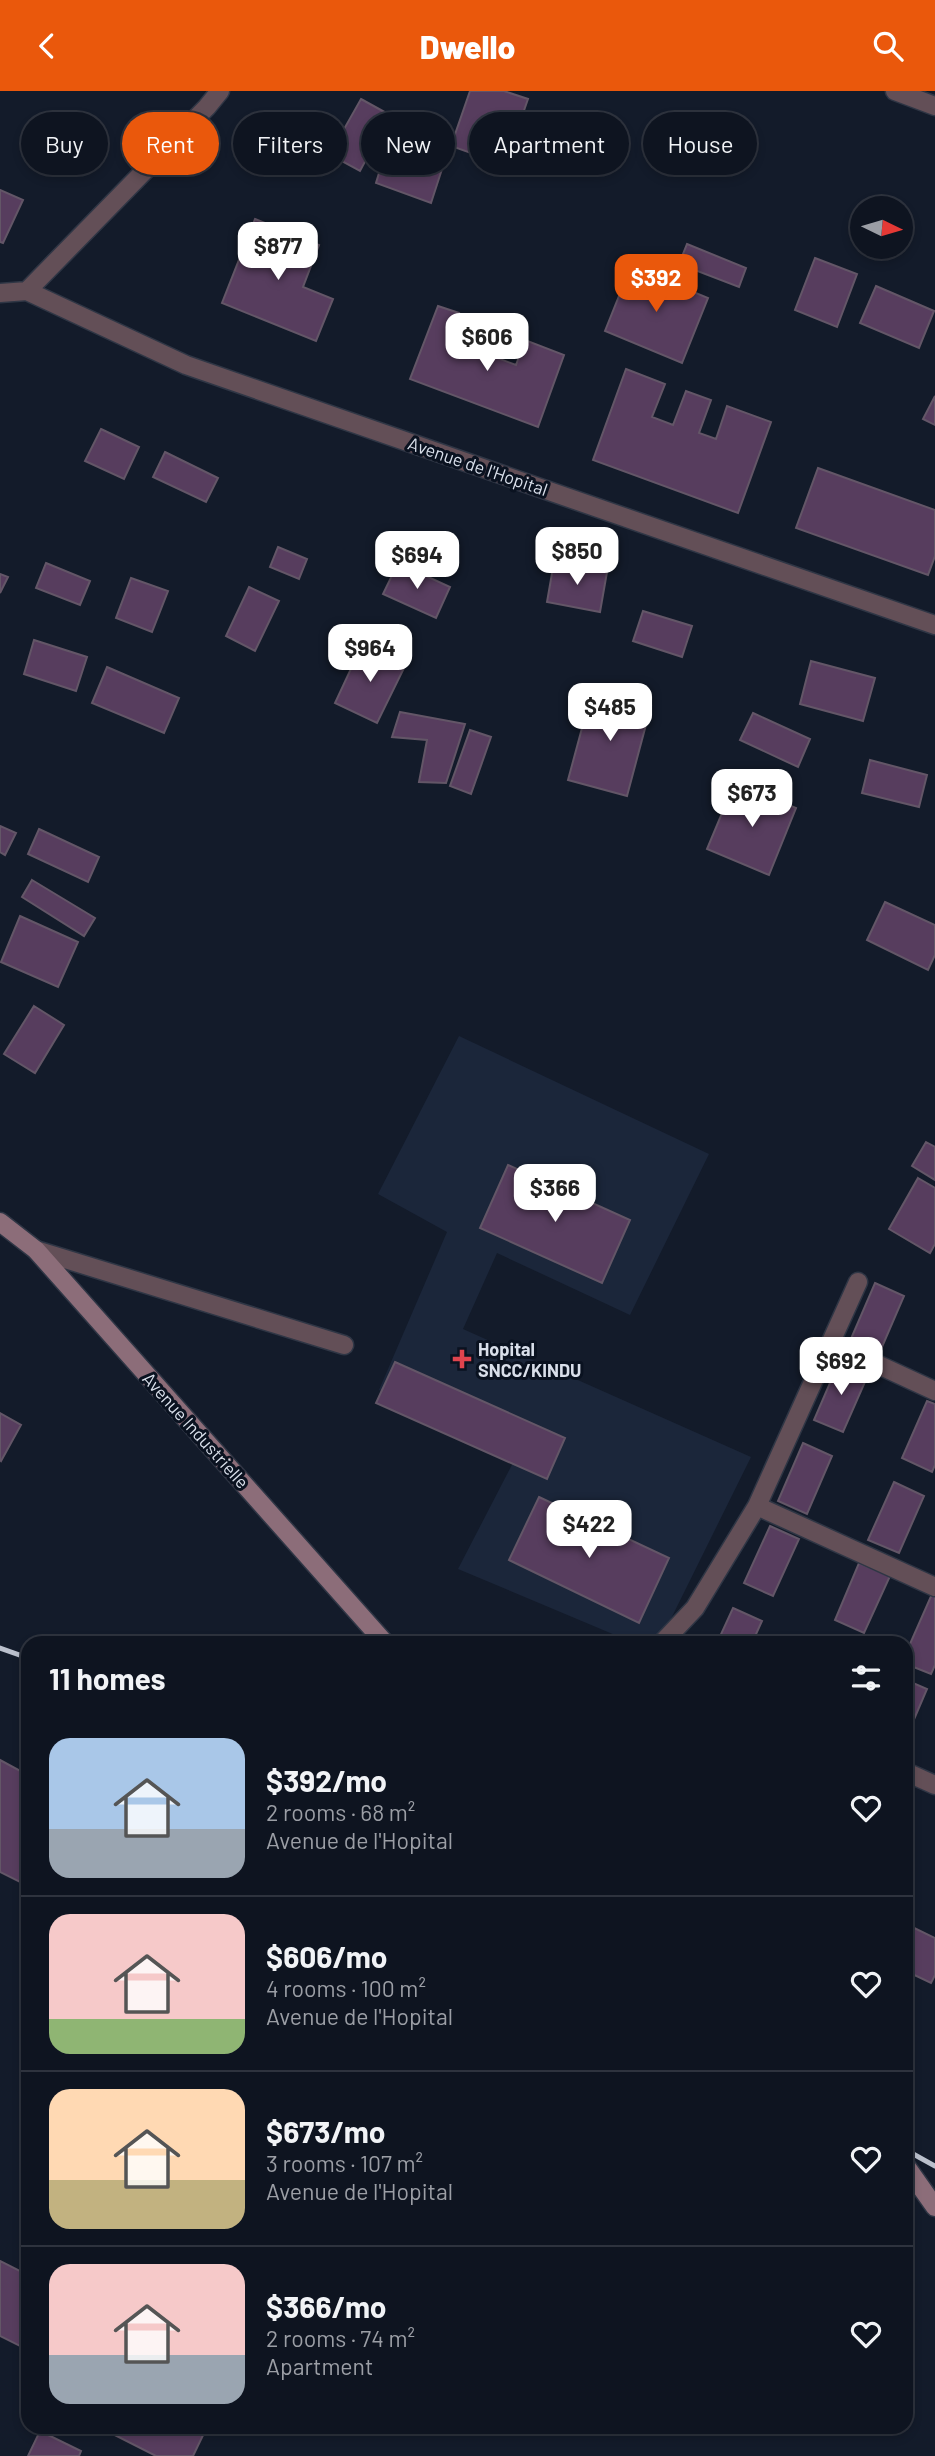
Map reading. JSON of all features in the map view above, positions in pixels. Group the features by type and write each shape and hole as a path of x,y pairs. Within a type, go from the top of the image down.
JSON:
{"street":[{"path":"0,293 27,291 198,117 220,91"},
{"path":"895,91 935,106"},
{"name":"Avenue de l'Hopital","path":"27,291 186,365 935,625"},
{"name":"Avenue Industrielle","path":"0,1222 36,1250 380,1636"},
{"path":"36,1250 344,1345"},
{"path":"669,1636 695,1608 757,1506 858,1282"},
{"path":"831,1343 935,1391"},
{"path":"757,1506 935,1587"},
{"path":"913,1775 935,1785"},
{"path":"913,2176 935,2207"}],"shaded area":[{"name":"Hopital SNCC/KINDU","path":"459,1036 709,1154 630,1315 497,1253 463,1329 751,1457 662,1636 617,1636 458,1569 516,1457 379,1390 447,1232 378,1194"}],"building":[{"path":"470,91 504,91 528,99 523,112 469,112 469,152 455,147 455,134"},
{"path":"361,99 385,112 361,112 360,171 347,164 347,124"},
{"path":"378,175 440,175 431,203 376,183"},
{"path":"0,190 23,200 3,243 0,242"},
{"path":"255,219 319,245 303,287 333,299 316,341 222,303"},
{"path":"687,244 746,268 739,287 679,264"},
{"path":"815,258 857,274 837,327 795,310"},
{"path":"631,266 708,298 682,363 605,331"},
{"path":"876,286 934,311 919,348 860,323"},
{"path":"438,306 459,313 450,340 516,365 525,340 564,355 538,427 410,379"},
{"path":"626,369 665,384 652,417 673,425 686,391 711,400 699,433 716,439 727,406 771,422 738,513 593,460"},
{"path":"935,396 935,425 923,419"},
{"path":"101,429 139,447 124,479 85,461"},
{"path":"165,452 218,478 206,502 153,477"},
{"path":"818,468 935,510 935,556 928,575 796,528"},
{"path":"278,547 307,559 299,579 270,567"},
{"path":"554,562 607,572 600,612 547,602"},
{"path":"46,563 90,581 80,605 36,588"},
{"path":"398,563 450,587 436,618 383,594"},
{"path":"0,574 8,577 0,593"},
{"path":"131,578 168,591 152,632 116,618"},
{"path":"249,587 279,601 255,651 226,636"},
{"path":"643,611 692,626 682,657 633,641"},
{"path":"34,640 87,657 76,691 24,674"},
{"path":"362,645 405,666 377,723 335,703"},
{"path":"811,661 875,678 863,721 800,704"},
{"path":"107,667 179,698 164,733 92,703"},
{"path":"592,691 651,706 627,796 568,780"},
{"path":"400,712 465,724 446,783 419,782 427,740 392,737"},
{"path":"753,713 810,739 798,767 740,740"},
{"path":"470,730 491,737 471,794 450,786"},
{"path":"870,760 927,775 919,807 862,793"},
{"path":"735,782 796,808 769,875 707,849"},
{"path":"0,826 16,833 5,855 0,852"},
{"path":"39,829 99,857 88,882 28,854"},
{"path":"32,880 95,918 84,936 22,897"},
{"path":"885,902 935,925 935,955 928,970 867,940"},
{"path":"20,916 78,942 58,987 1,962"},
{"path":"34,1006 64,1025 35,1073 4,1054"},
{"path":"926,1142 935,1147 935,1180 912,1166"},
{"path":"508,1165 630,1220 602,1283 480,1228"},
{"path":"918,1178 935,1188 935,1244 930,1253 889,1229"},
{"path":"875,1283 904,1296 879,1354 850,1341"},
{"path":"395,1362 565,1438 547,1479 376,1403"},
{"path":"839,1362 868,1375 843,1432 814,1420"},
{"path":"927,1401 935,1404 935,1465 932,1472 902,1458"},
{"path":"0,1413 21,1425 1,1461 0,1460"},
{"path":"803,1443 832,1456 807,1514 778,1501"},
{"path":"894,1482 924,1496 899,1553 868,1540"},
{"path":"539,1497 669,1558 639,1623 509,1560"},
{"path":"770,1526 799,1539 773,1596 744,1583"},
{"path":"859,1563 890,1576 864,1633 835,1620"},
{"path":"932,1594 935,1596 935,1665 931,1674 913,1667 913,1637"},
{"path":"733,1608 762,1621 755,1636 720,1636"},
{"path":"913,1683 927,1689 913,1722"},
{"path":"0,1760 21,1771 21,1882 0,1872"},
{"path":"913,1927 935,1938 935,1975 931,1983 913,1974"},
{"path":"0,2261 21,2272 21,2346 0,2336"},
{"path":"39,2434 46,2434 81,2451 79,2456 28,2456"},
{"path":"113,2434 204,2434 193,2456 156,2456"}],"railway":[{"path":"0,1648 21,1656"},
{"path":"913,2154 935,2166"}],"place":[{"name":"Hopital SNCC/KINDU","path":"462,1359"}]}
